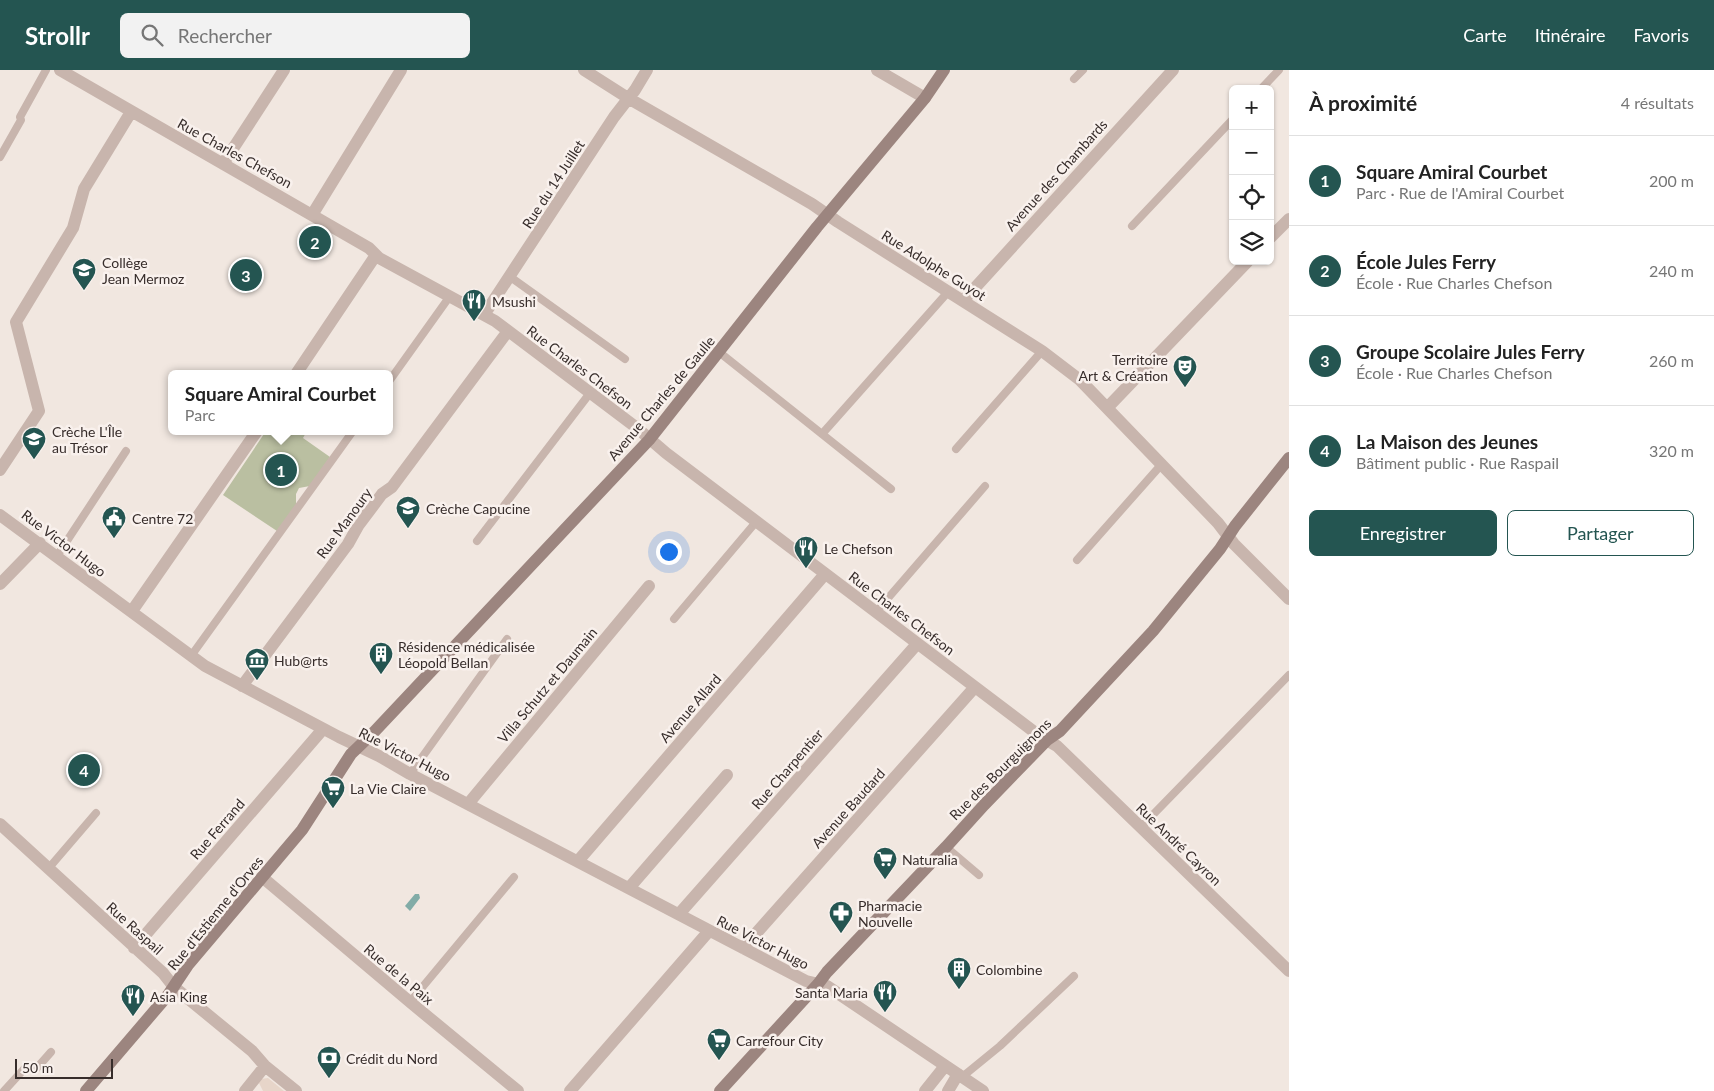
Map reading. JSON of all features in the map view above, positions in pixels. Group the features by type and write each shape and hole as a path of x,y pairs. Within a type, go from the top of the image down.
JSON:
{"street":[{"name":"Rue Charles Chefson","path":"60,70 369,248 376,255 484,315 508,331 637,428 649,440 756,522 1047,740"},
{"path":"223,164 284,70"},
{"path":"312,215 401,70"},
{"name":"Rue Adolphe Guyot","path":"584,70 628,98 808,201 827,215 1042,351 1080,380 1289,599"},
{"name":"Rue du 14 Juillet","path":"484,315 647,70"},
{"path":"877,70 925,98"},
{"name":"Avenue Charles de Gaulle","path":"358,747 649,440 827,215 925,98 944,70"},
{"name":"Avenue des Chambards","path":"962,301 1173,70"},
{"path":"0,470 38,411 16,322 73,228 84,189 131,112"},
{"path":"1274,234 1289,218"},
{"path":"299,370 376,255"},
{"path":"1107,408 1244,265"},
{"name":"Rue Manoury","path":"242,686 348,544 358,526 382,494 392,486 508,331"},
{"path":"132,611 254,435"},
{"name":"Rue des Bourguignons","path":"727,1089 827,972 984,805 1047,740 1060,731 1153,631 1220,549 1289,458"},
{"name":"Rue Victor Hugo","path":"0,515 205,666 806,981 827,986 983,1091"},
{"path":"0,584 40,543"},
{"name":"Avenue Allard","path":"578,861 825,574"},
{"name":"Villa Schutz et Daumain","path":"468,804 649,586"},
{"name":"Rue Charpentier","path":"679,914 917,644"},
{"name":"Avenue Baudard","path":"743,948 975,687"},
{"name":"Rue Ferrand","path":"134,948 323,729"},
{"name":"Rue André Cayron","path":"1047,740 1057,746 1289,971"},
{"name":"Rue d'Estienne d'Orves","path":"86,1091 174,987 188,965 308,822 348,758 358,747"},
{"path":"629,888 727,775"},
{"name":"Rue Raspail","path":"0,824 163,973 174,987 252,1051 265,1066 296,1091"},
{"name":"Rue de la Paix","path":"262,877 518,1091"},
{"path":"570,1091 709,931"},
{"path":"245,1091 265,1066"},
{"path":"928,1088 945,1066"},
{"path":"928,1088 939,1084 948,1091 960,1076"}],"lane":[{"path":"0,157 46,70"},
{"path":"1074,80 1083,70"},
{"path":"1265,85 1279,70"},
{"path":"1132,226 1229,123"},
{"path":"509,276 625,359"},
{"path":"822,434 948,292"},
{"path":"393,376 450,296"},
{"path":"956,449 1042,351"},
{"path":"719,352 891,489"},
{"path":"477,541 590,393"},
{"path":"191,656 350,435"},
{"path":"57,556 126,451"},
{"path":"1077,560 1161,465"},
{"path":"876,612 985,486"},
{"path":"674,619 756,522"},
{"path":"410,774 507,639"},
{"path":"1140,828 1289,675"},
{"path":"48,869 96,813"},
{"path":"946,847 979,876"},
{"path":"410,1002 514,877"},
{"path":"960,1076 1000,1046 1074,976"},
{"path":"4,1091 25,1068 36,1069 51,1052"}],"green space":[{"path":"263,435 305,435 303,438 330,457 310,486 299,488 296,494 296,505 277,531 223,495"}],"shaded area":[{"path":"268,1078 284,1091 263,1091 259,1083 261,1079"}],"water":[{"path":"415,894 419,894 420,898 410,911 405,906"}],"place":[{"name":"École Jules Ferry","path":"315,242"},
{"name":"Groupe Scolaire Jules Ferry","path":"246,275"},
{"name":"Collège Jean Mermoz","path":"84,291"},
{"name":"Msushi","path":"474,322"},
{"name":"Territoire Art & Création","path":"1185,388"},
{"name":"Crèche L'Île au Trésor","path":"34,460"},
{"name":"Square Amiral Courbet","path":"281,470"},
{"name":"Crèche Capucine","path":"408,529"},
{"name":"Centre 72","path":"114,539"},
{"name":"Le Chefson","path":"806,569"},
{"name":"Résidence médicalisée Léopold Bellan","path":"381,675"},
{"name":"Hub@rts","path":"257,681"},
{"name":"La Maison des Jeunes","path":"84,770"},
{"name":"La Vie Claire","path":"333,809"},
{"name":"Naturalia","path":"885,880"},
{"name":"Pharmacie Nouvelle","path":"841,934"},
{"name":"Colombine","path":"959,990"},
{"name":"Santa Maria","path":"885,1013"},
{"name":"Asia King","path":"133,1017"},
{"name":"Carrefour City","path":"719,1061"},
{"name":"Crédit du Nord","path":"329,1079"}]}
